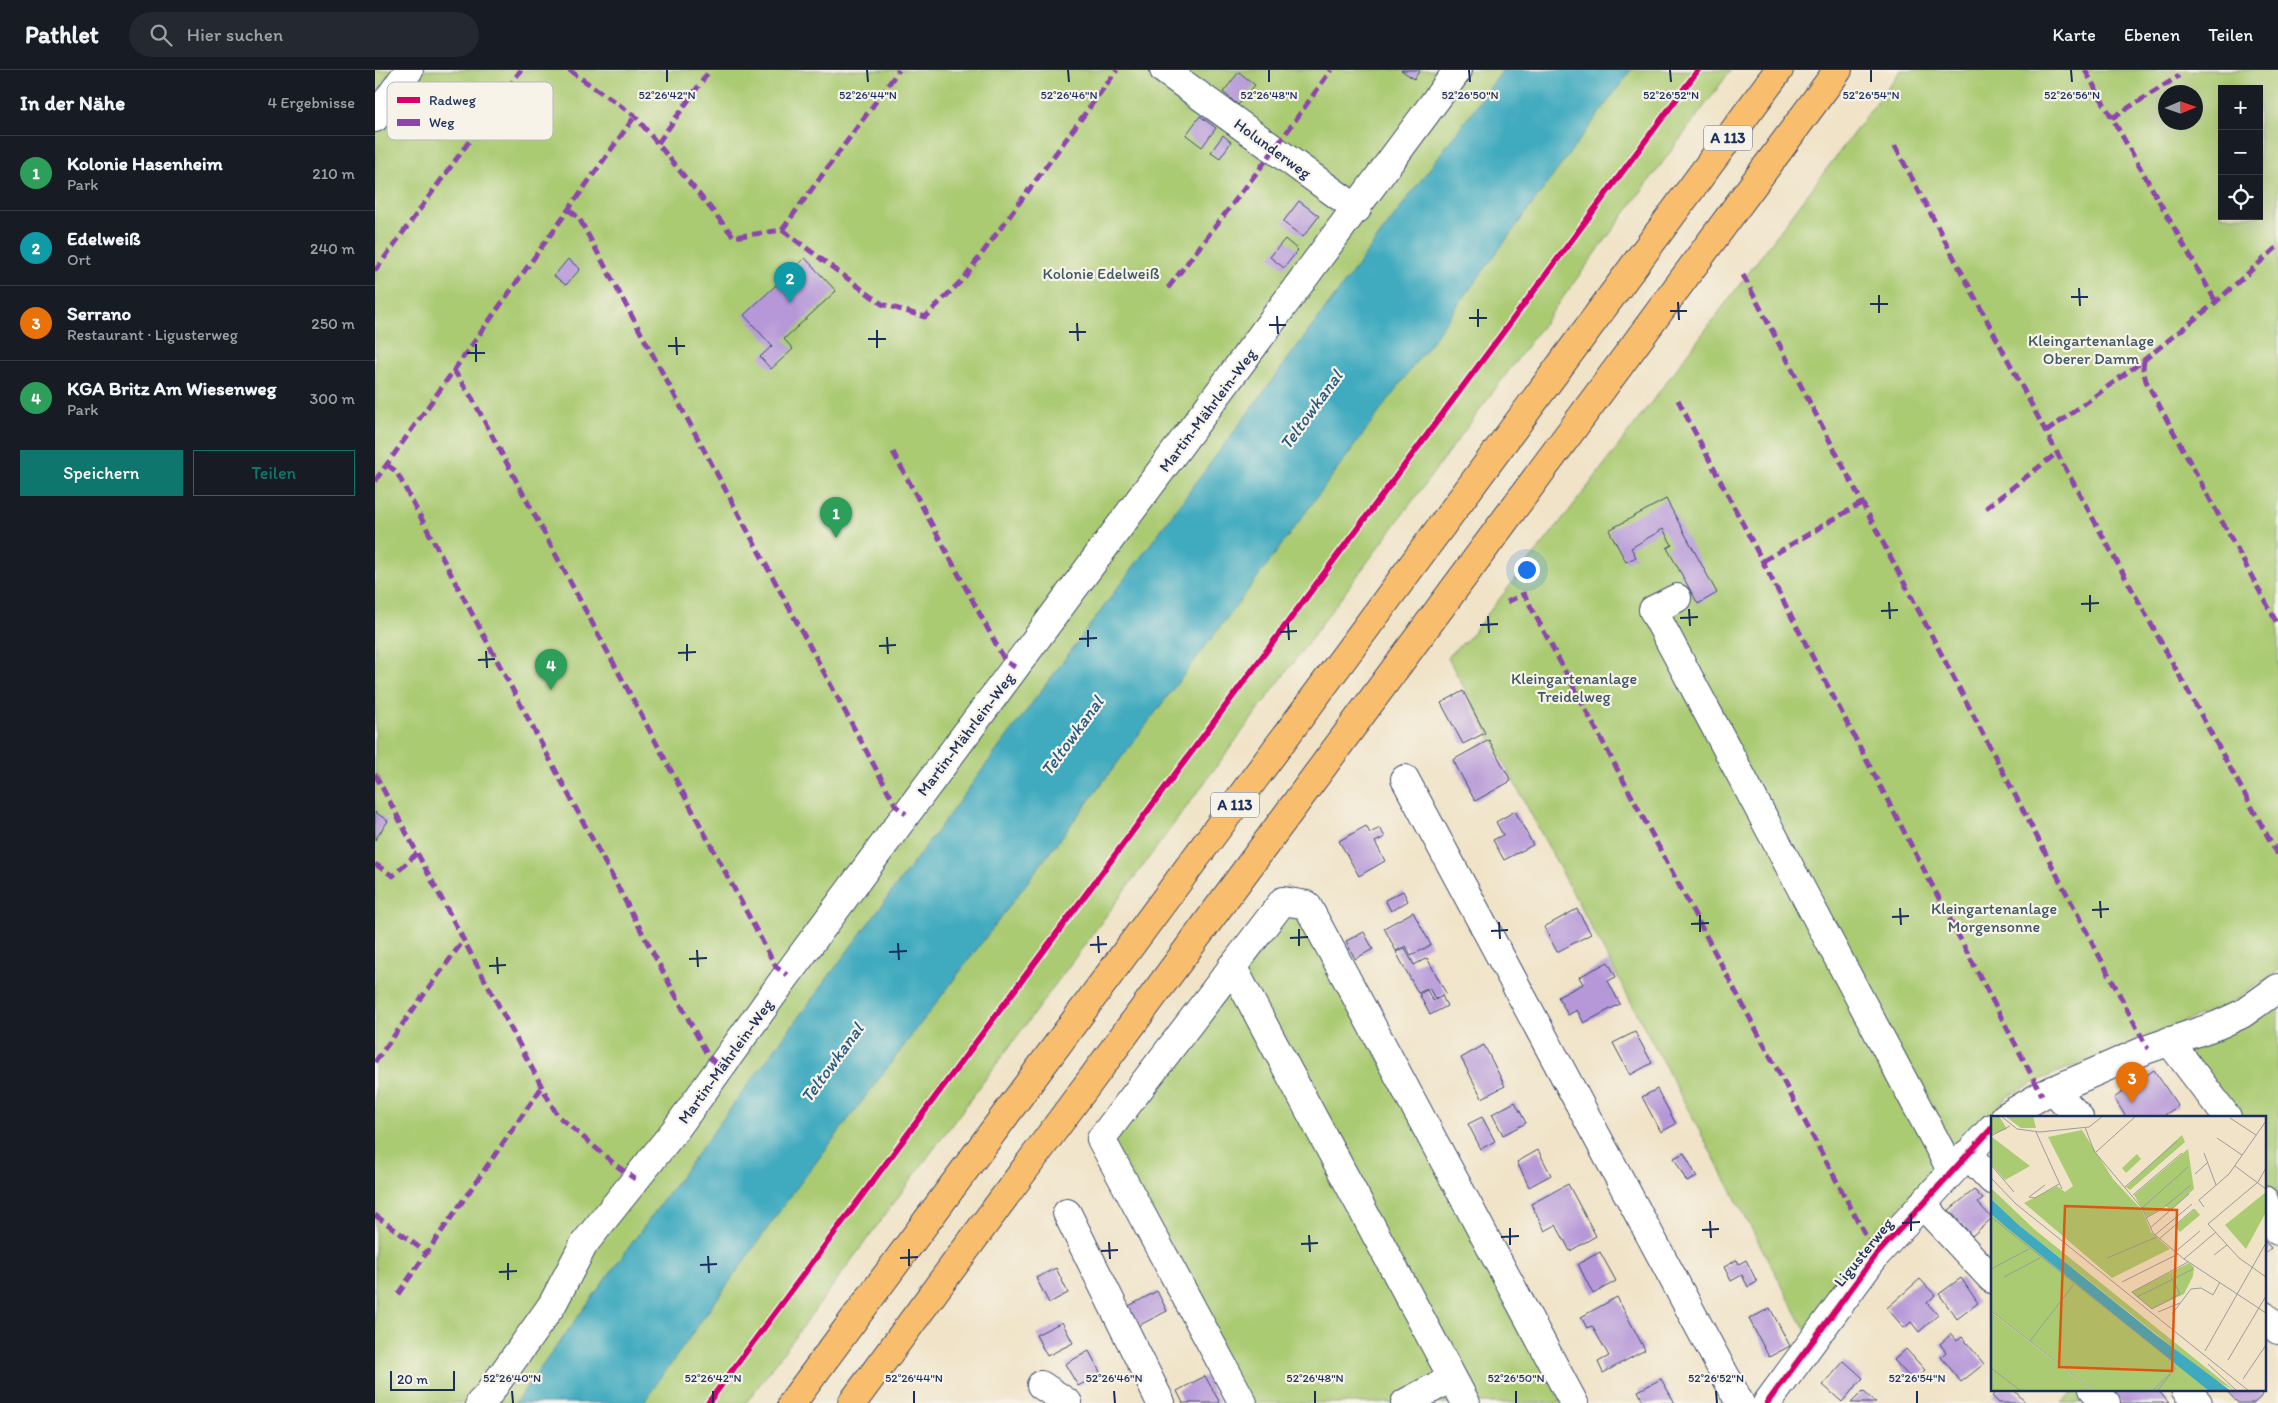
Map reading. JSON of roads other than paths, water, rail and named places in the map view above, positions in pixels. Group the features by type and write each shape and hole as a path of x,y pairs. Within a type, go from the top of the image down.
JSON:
{"highway":[{"name":"A 113","path":"793,1403 1779,70"},
{"name":"A 113","path":"852,1403 1838,70"}],"street":[{"path":"400,82 409,70"},
{"name":"Holunderweg","path":"1164,70 1357,209"},
{"name":"Martin-Mährlein-Weg","path":"479,1403 487,1396 552,1305 584,1244 676,1129 855,883 1357,209 1458,70"},
{"path":"375,118 387,101"},
{"path":"1677,598 1653,610 1959,1162 1991,1179"},
{"path":"1405,779 1741,1403"},
{"path":"1243,1403 1101,1139 1283,901 1307,905 1574,1403"},
{"path":"1232,966 1466,1403"},
{"path":"2007,1116 2053,1090 2169,1041 2218,1025 2242,1014 2278,988"},
{"path":"2169,1041 2226,1116"},
{"path":"2053,1090 2078,1116"},
{"name":"Ligusterweg","path":"1776,1399 1875,1255 1991,1129"},
{"path":"2265,1203 2273,1226 2278,1231"},
{"path":"1922,1204 1991,1278"},
{"path":"1067,1212 1161,1403"},
{"path":"2265,1317 2278,1330"},
{"path":"1405,1403 1452,1378"},
{"path":"1041,1385 1069,1403"},
{"path":"2094,1390 2106,1403"},
{"path":"2186,1390 2198,1403"}],"water":[{"name":"Teltowkanal","path":"1503,70 1631,70 1272,558 789,1198 643,1403 515,1403 719,1124"}],"place":[{"name":"Edelweiß","path":"790,303"},
{"name":"Kolonie Hasenheim","path":"836,538"},
{"name":"KGA Britz Am Wiesenweg","path":"551,690"},
{"name":"Serrano","path":"2132,1103"}],"park label":[{"name":"Kolonie Edelweiß","path":"1101,273"},
{"name":"Kleingartenanlage Oberer Damm","path":"2091,349"},
{"name":"Kleingartenanlage Treidelweg","path":"1574,687"},
{"name":"Kleingartenanlage Morgensonne","path":"1994,917"}]}
